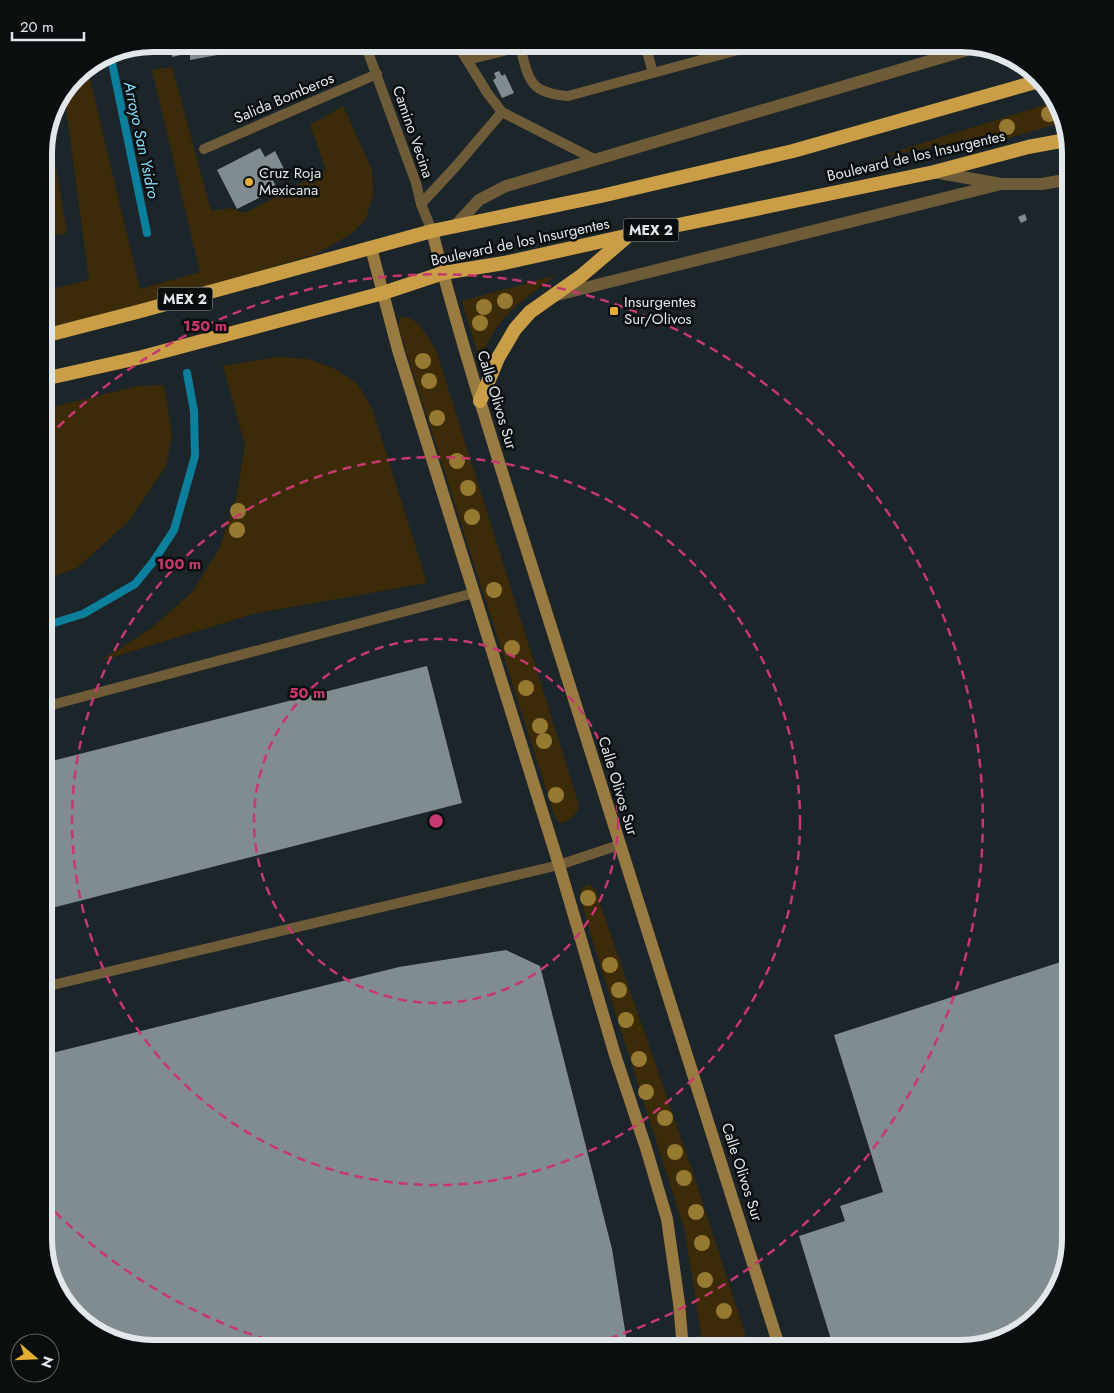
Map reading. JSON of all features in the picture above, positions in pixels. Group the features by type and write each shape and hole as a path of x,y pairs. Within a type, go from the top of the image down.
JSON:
{"highway":[{"name":"Boulevard de los Insurgentes","path":"53,334 432,231 601,196 793,151 1033,83"},
{"name":"Boulevard de los Insurgentes","path":"53,377 142,357 383,293 443,274 504,264 630,235 934,172 1028,147 1061,141"},
{"path":"480,401 498,358 515,329 530,312 581,276 630,235"}],"main road":[{"name":"Calle Olivos Sur","path":"432,231 480,401 777,1340"},
{"path":"370,248 398,350 559,865 612,1045 646,1148 666,1218 679,1303 682,1340"}],"street":[{"path":"454,227 479,200 506,186 956,53"},
{"path":"934,172 1001,184 1042,184 1062,180"},
{"path":"549,298 1001,184"}],"lane":[{"name":"Camino Vecina","path":"369,53 432,231"},
{"path":"463,53 488,94 502,112 594,159"},
{"path":"467,60 496,53"},
{"path":"522,53 527,75 539,90 550,94 568,96 725,53"},
{"path":"647,53 653,73"},
{"name":"Salida Bomberos","path":"204,149 377,74"},
{"path":"421,204 502,112"},
{"path":"52,705 474,593"},
{"path":"52,985 559,865 619,845"}],"shaded area":[{"path":"172,67 211,211 231,208 245,213 326,170 310,125 343,106 372,170 373,194 366,219 351,234 316,254 145,305 53,326 53,289 89,280 66,105 73,92 89,76 140,289 200,272 152,70"},
{"path":"1048,104 1057,124 994,142 954,143 871,159"},
{"path":"53,151 67,233 53,235"},
{"path":"557,275 521,302 504,318 489,339 480,362 462,301"},
{"path":"401,317 413,320 418,324 436,350 579,805 573,817 561,823 555,817 398,326"},
{"path":"277,357 308,359 333,368 357,383 372,408 427,583 253,614 100,661 153,627 193,591 220,547 237,495 245,445 223,366"},
{"path":"164,385 172,434 166,466 128,522 77,568 53,577 53,407 138,386"},
{"path":"588,884 595,889 695,1179 747,1340 701,1340 685,1231 591,936 580,895 582,888"}],"building":[{"path":"171,53 190,53 172,57"},
{"path":"190,53 228,53 190,60"},
{"path":"499,71 502,76 505,74 514,93 502,98 493,80 496,78 494,73"},
{"name":"Cruz Roja Mexicana","path":"260,148 265,157 275,151 284,169 271,176 277,189 237,209 217,170"},
{"path":"1025,214 1027,220 1021,223 1018,217"},
{"path":"427,666 462,803 52,908 52,761"},
{"path":"506,950 540,966 612,1249 627,1340 140,1340 115,1333 92,1320 70,1296 63,1284 54,1259 52,1240 52,1053 399,967"},
{"path":"1062,962 1061,1253 1054,1278 1044,1296 1027,1315 1011,1327 999,1333 974,1340 831,1340 799,1236 845,1221 840,1206 883,1192 834,1035"}],"waterway":[{"name":"Arroyo San Ysidro","path":"112,62 147,233"},
{"name":"Arroyo San Ysidro","path":"53,623 83,614 135,584 153,562 174,530 195,456 194,411 187,373"}],"place":[{"name":"Cruz Roja Mexicana","path":"249,182"},
{"name":"Insurgentes Sur/Olivos","path":"614,311"}]}
